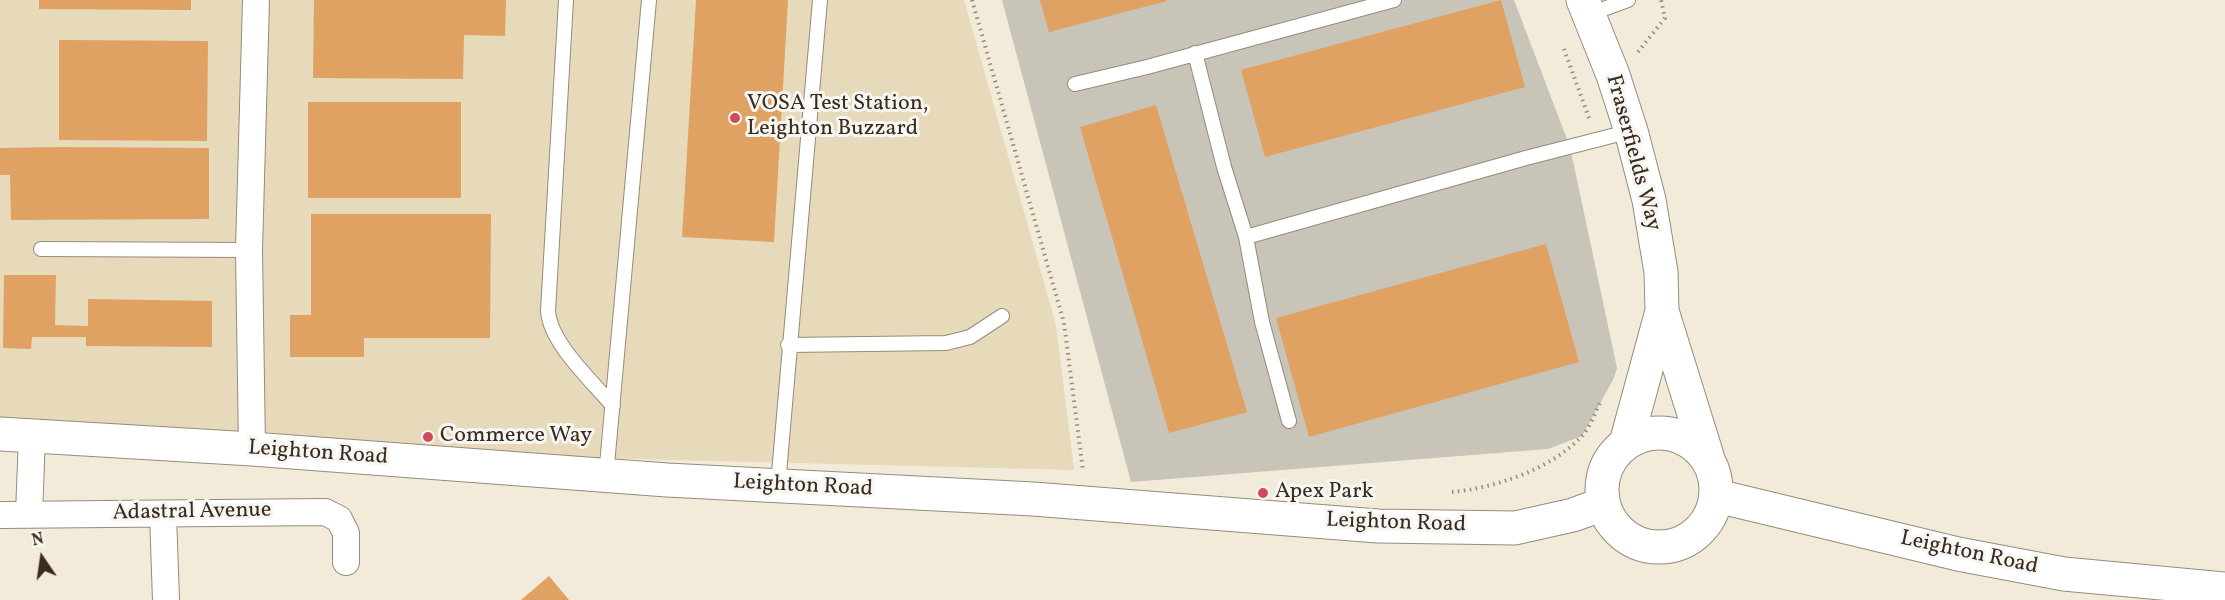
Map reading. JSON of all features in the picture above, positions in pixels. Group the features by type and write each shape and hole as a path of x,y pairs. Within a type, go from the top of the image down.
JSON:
{"street":[{"path":"252,449 249,250 256,0"},
{"name":"Fraserfields Way","path":"1587,7 1631,131 1662,272 1662,311 1626,443"},
{"name":"Fraserfields Way","path":"1662,311 1708,459"},
{"path":"1659,433 1678,435 1695,445 1708,459 1715,477 1716,496 1712,513 1703,528 1689,540 1672,546 1654,548 1637,543 1622,534 1610,521 1603,504 1601,487 1605,470 1613,455 1626,443 1641,435 1659,433"},
{"path":"16,434 29,514"},
{"name":"Leighton Road","path":"16,434 606,476 1032,499 1378,526 1515,528 1573,515 1603,504"},
{"name":"Leighton Road","path":"1716,496 1982,559 2064,574 2225,589"},
{"name":"Adastral Avenue","path":"0,515 325,513 339,519 346,533 346,562"},
{"path":"163,514 166,600"}],"lane":[{"path":"566,0 549,323 556,338 613,406"},
{"path":"606,476 649,0"},
{"path":"778,485 788,345 820,0"},
{"path":"1075,84 1147,67 1394,0"},
{"path":"1587,7 1628,0"},
{"path":"1195,53 1224,167 1246,237 1262,322 1289,421"},
{"path":"1246,237 1526,158 1631,131"},
{"path":"41,249 249,250"},
{"path":"788,345 946,343 970,337 1002,316"}],"path":[{"path":"972,0 1064,323 1083,475"},
{"path":"1638,62 1638,53 1665,18 1661,0"},
{"path":"1562,41 1598,140"},
{"path":"1442,493 1464,491 1510,480 1557,456 1582,436 1603,398"}],"shaded area":[{"path":"0,0 964,0 1056,325 1074,470 0,443"},
{"name":"Apex Park","path":"1002,0 1514,0 1570,147 1617,368 1613,380 1582,436 1548,449 1131,482"}],"building":[{"path":"39,0 191,0 191,10 39,9"},
{"path":"314,0 506,0 505,36 464,35 463,79 313,78"},
{"name":"VOSA Test Station, Leighton Buzzard","path":"696,0 788,0 774,242 682,237"},
{"path":"1040,0 1167,0 1167,1 1049,32"},
{"path":"1501,0 1525,87 1265,157 1241,70"},
{"path":"59,40 208,41 207,141 59,140"},
{"path":"308,102 461,102 461,198 308,198"},
{"path":"1156,105 1247,412 1169,433 1080,127"},
{"path":"0,148 209,148 209,219 11,220 10,175 0,175"},
{"path":"311,214 491,214 490,338 364,338 364,357 290,357 290,315 311,315"},
{"path":"1546,244 1579,362 1309,437 1276,318"},
{"path":"4,275 56,275 55,325 88,326 88,299 212,301 212,347 86,346 86,337 32,337 31,349 3,348"},
{"path":"549,576 569,600 521,600"}],"place":[{"name":"VOSA Test Station, Leighton Buzzard","path":"735,118"},
{"name":"Commerce Way","path":"428,437"},
{"name":"Apex Park","path":"1263,493"}]}
